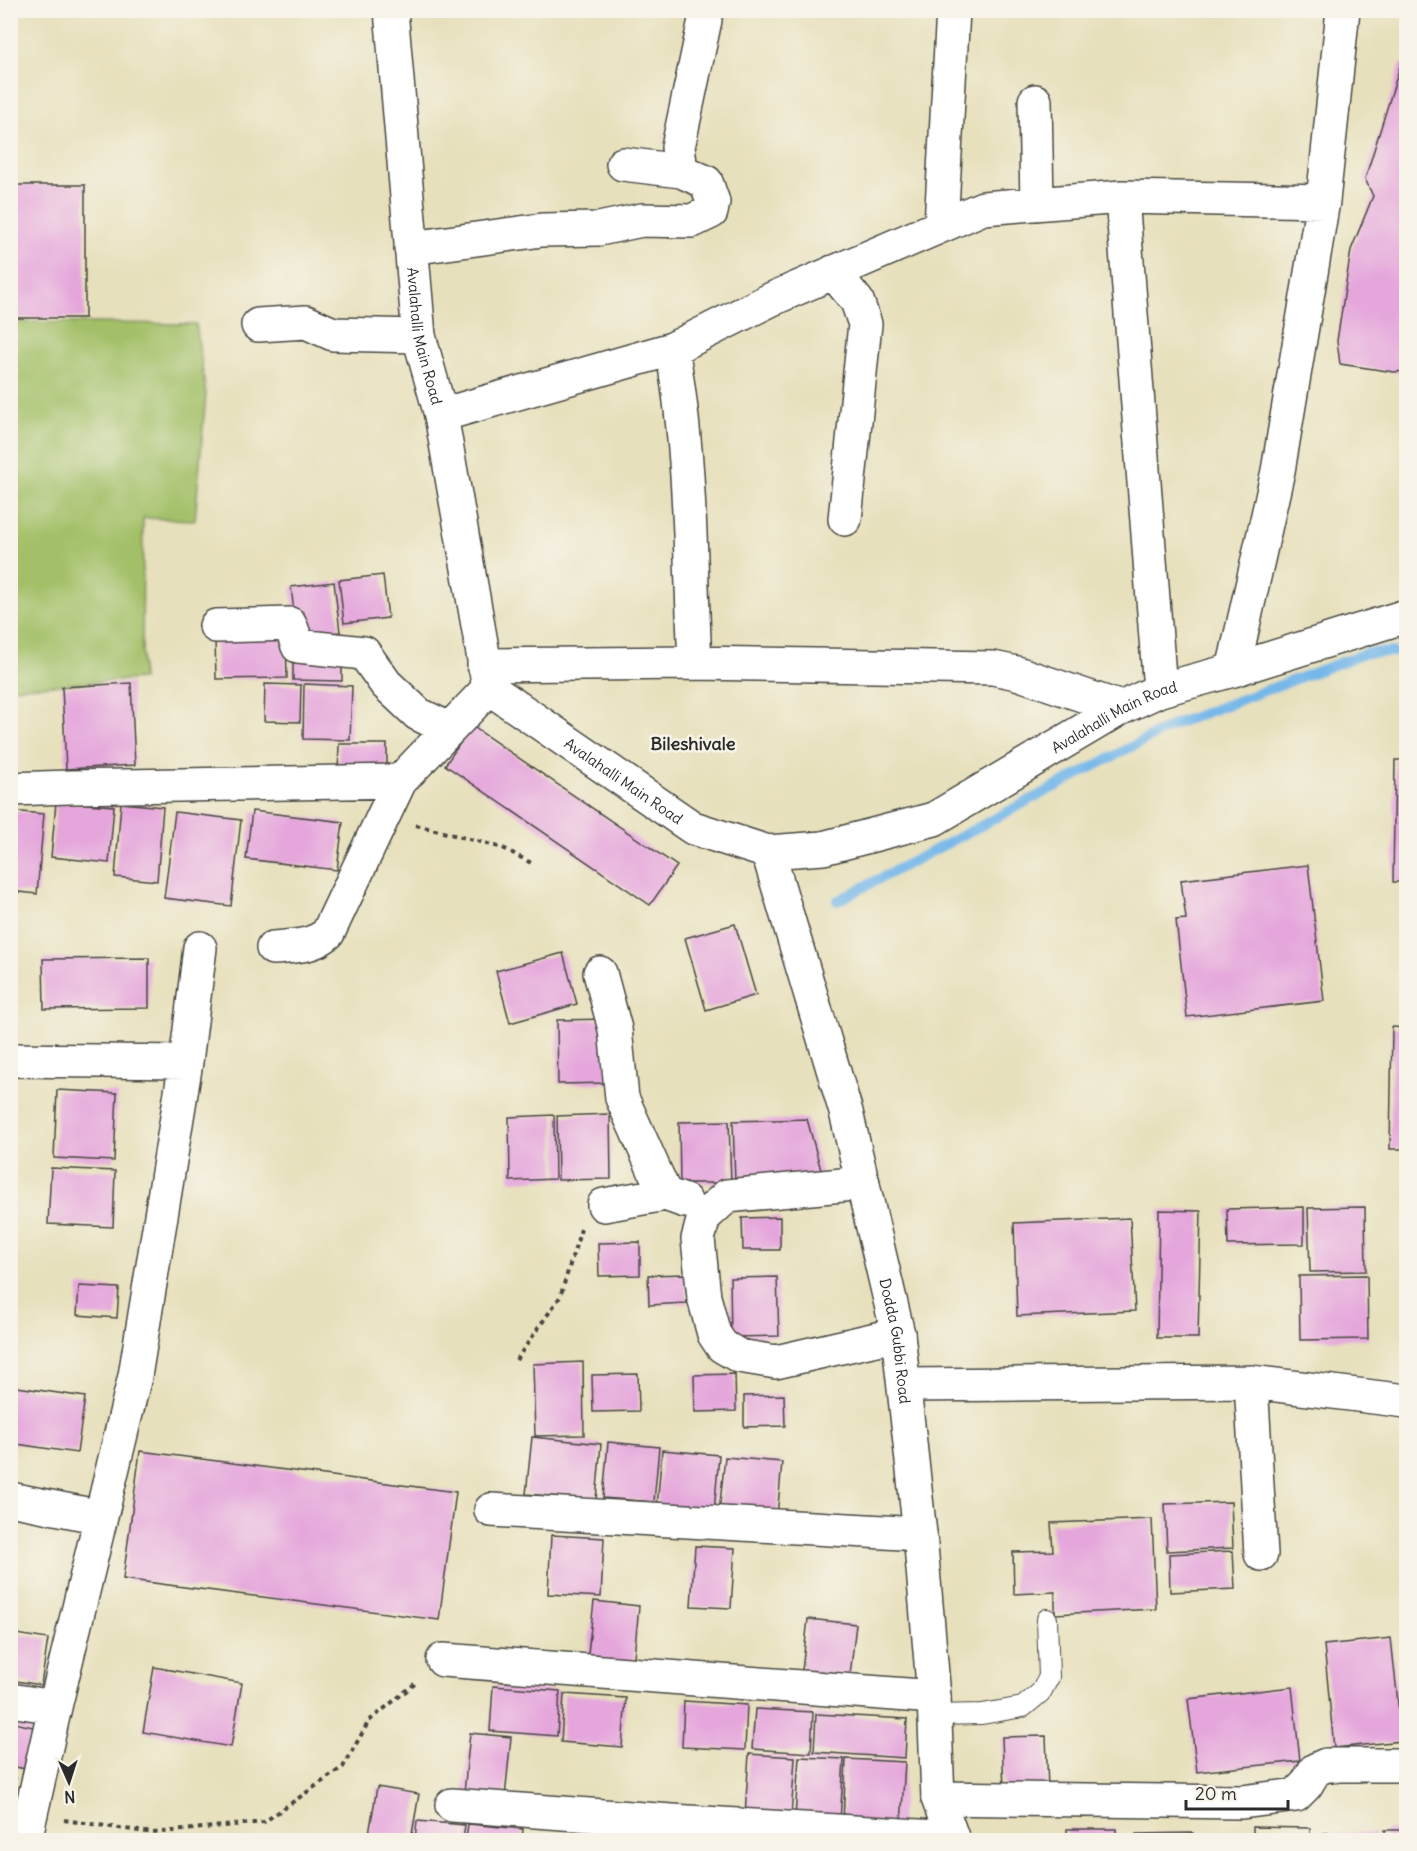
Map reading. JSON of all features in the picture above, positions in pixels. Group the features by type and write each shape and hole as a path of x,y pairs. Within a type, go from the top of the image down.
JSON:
{"street":[{"name":"Avalahalli Main Road","path":"391,10 419,336 441,415 487,677 693,828 768,852 823,848 934,819 1121,708 1160,690 1407,616"},
{"path":"681,171 678,147 705,20 704,10"},
{"path":"941,225 953,10"},
{"path":"1233,670 1278,471 1323,201 1343,10"},
{"path":"1035,101 1037,204"},
{"path":"411,248 542,230 599,230 642,220 692,221 711,212 713,202 706,182 681,171 622,164"},
{"path":"441,415 672,349 772,299 983,208 1122,197 1323,201"},
{"path":"1122,197 1160,690"},
{"path":"833,272 856,301 865,324 845,519"},
{"path":"258,325 306,322 333,334 419,336"},
{"path":"672,349 678,384 685,459 695,663"},
{"path":"216,626 290,624 298,646 364,653 386,684 418,714 449,729"},
{"path":"273,948 308,945 322,939 328,933 400,781 449,729 487,677 695,663 993,668 1017,673 1121,708"},
{"path":"10,789 400,781"},
{"name":"Dodda Gubbi Road","path":"768,852 846,1112 898,1334 920,1534 935,1706 938,1798 952,1839"},
{"path":"28,1828 135,1376 186,1062 200,948"},
{"path":"600,973 615,1029 622,1098 665,1194"},
{"path":"10,1060 186,1062"},
{"path":"863,1183 727,1196 704,1217 698,1239 704,1296 714,1334 722,1347 739,1356 776,1362 898,1334"},
{"path":"604,1205 665,1194 712,1210"},
{"path":"904,1385 1251,1382 1407,1401"},
{"path":"1251,1382 1261,1554"},
{"path":"10,1499 101,1517"},
{"path":"491,1510 920,1534"},
{"path":"443,1660 935,1706"},
{"path":"10,1700 55,1707"},
{"path":"938,1798 1242,1802 1296,1795 1306,1785 1315,1770 1326,1765 1407,1765"},
{"path":"452,1805 952,1839"}],"lane":[{"path":"935,1706 982,1714 1023,1707 1041,1692 1049,1677 1047,1618"}],"path":[{"path":"384,816 503,848 533,864"},
{"path":"516,1360 561,1297 582,1225 604,1205"},
{"path":"28,1828 153,1833 264,1822 343,1767 369,1721 443,1660"}],"green space":[{"path":"11,322 196,324 206,394 195,520 143,518 142,679 11,688"}],"building":[{"path":"1401,63 1406,64 1406,371 1394,372 1340,364 1337,341 1351,250 1373,196 1365,179"},
{"path":"10,185 85,185 85,318 10,318"},
{"path":"383,575 388,618 344,623 339,580"},
{"path":"334,582 340,632 297,637 291,587"},
{"path":"286,637 287,678 216,679 215,639"},
{"path":"293,659 342,660 342,681 293,680"},
{"path":"131,683 135,765 66,769 62,687"},
{"path":"265,684 301,685 300,722 264,721"},
{"path":"304,684 352,686 350,740 303,739"},
{"path":"472,726 677,866 650,905 445,765"},
{"path":"339,744 387,744 387,777 338,777"},
{"path":"1395,760 1406,760 1406,882 1393,882"},
{"path":"56,802 114,806 109,863 51,857"},
{"path":"121,803 163,807 157,881 115,877"},
{"path":"10,811 44,814 37,894 10,891"},
{"path":"252,811 343,822 337,870 246,859"},
{"path":"175,812 241,820 231,906 164,898"},
{"path":"1308,865 1324,1001 1187,1017 1176,920 1186,919 1181,880"},
{"path":"735,924 756,995 706,1010 685,938"},
{"path":"563,953 577,1004 510,1023 496,971"},
{"path":"149,958 149,1008 44,1009 43,959"},
{"path":"609,1019 610,1083 558,1084 557,1020"},
{"path":"1392,1027 1406,1028 1406,1149 1390,1149"},
{"path":"57,1090 117,1093 114,1161 54,1158"},
{"path":"610,1114 611,1179 558,1180 557,1116"},
{"path":"554,1115 555,1179 510,1181 509,1117"},
{"path":"807,1119 824,1181 735,1183 733,1121"},
{"path":"729,1121 731,1183 680,1183 679,1122"},
{"path":"51,1168 115,1171 113,1227 48,1224"},
{"path":"1304,1207 1304,1244 1228,1245 1227,1209"},
{"path":"1365,1207 1366,1271 1310,1272 1308,1208"},
{"path":"1159,1210 1201,1211 1198,1338 1157,1338"},
{"path":"780,1217 780,1250 743,1250 742,1218"},
{"path":"1130,1218 1135,1311 1017,1316 1014,1223"},
{"path":"640,1242 640,1275 599,1276 598,1243"},
{"path":"686,1274 687,1303 649,1305 648,1275"},
{"path":"1367,1275 1368,1339 1300,1340 1299,1276"},
{"path":"777,1277 779,1336 731,1337 730,1278"},
{"path":"79,1286 119,1288 117,1318 77,1315"},
{"path":"583,1362 584,1435 535,1436 533,1364"},
{"path":"638,1374 639,1411 593,1412 592,1375"},
{"path":"735,1374 736,1411 695,1412 694,1375"},
{"path":"10,1386 85,1397 77,1453 10,1443"},
{"path":"784,1395 785,1426 744,1427 744,1396"},
{"path":"532,1437 601,1444 596,1500 526,1494"},
{"path":"608,1442 659,1447 654,1502 603,1498"},
{"path":"662,1450 719,1455 714,1512 657,1507"},
{"path":"140,1451 456,1492 439,1620 123,1579"},
{"path":"725,1457 782,1462 777,1517 719,1512"},
{"path":"1231,1502 1233,1548 1167,1551 1165,1504"},
{"path":"1152,1519 1156,1609 1055,1614 1055,1592 1014,1594 1013,1552 1053,1551 1051,1523"},
{"path":"551,1535 604,1538 601,1597 548,1594"},
{"path":"695,1546 735,1548 731,1608 691,1606"},
{"path":"1233,1551 1235,1589 1170,1592 1169,1554"},
{"path":"594,1601 639,1606 633,1667 587,1662"},
{"path":"808,1619 856,1624 849,1684 801,1679"},
{"path":"10,1633 48,1639 41,1685 10,1680"},
{"path":"1391,1638 1402,1741 1334,1748 1324,1645"},
{"path":"154,1667 242,1683 231,1747 143,1732"},
{"path":"493,1686 560,1691 557,1736 490,1731"},
{"path":"1292,1687 1300,1761 1197,1772 1188,1699"},
{"path":"564,1694 626,1698 622,1747 561,1742"},
{"path":"684,1701 747,1705 745,1750 682,1747"},
{"path":"755,1709 813,1712 811,1753 752,1749"},
{"path":"816,1714 907,1719 905,1758 814,1752"},
{"path":"10,1722 33,1727 26,1769 10,1766"},
{"path":"470,1733 511,1737 505,1797 464,1793"},
{"path":"1046,1736 1048,1789 1004,1790 1002,1737"},
{"path":"749,1754 795,1757 791,1817 745,1815"},
{"path":"799,1757 844,1759 840,1821 795,1818"},
{"path":"846,1759 905,1762 901,1825 843,1822"},
{"path":"10,1776 16,1777 12,1803 10,1802"},
{"path":"377,1787 419,1794 411,1840 368,1840"},
{"path":"417,1821 465,1825 463,1840 415,1840"},
{"path":"468,1824 523,1829 522,1840 466,1840"},
{"path":"1253,1827 1310,1828 1310,1840 1253,1840"},
{"path":"1067,1829 1116,1829 1116,1840 1067,1840"},
{"path":"580,1830 640,1834 639,1840 579,1840"},
{"path":"1385,1830 1406,1830 1406,1840 1385,1840"},
{"path":"1193,1833 1193,1840 1136,1840 1136,1834"},
{"path":"1324,1833 1374,1833 1374,1840 1324,1840"}],"waterway":[{"path":"837,901 1175,724 1366,653 1393,652"}],"district":[{"name":"Bileshivale","path":"693,743"}]}
